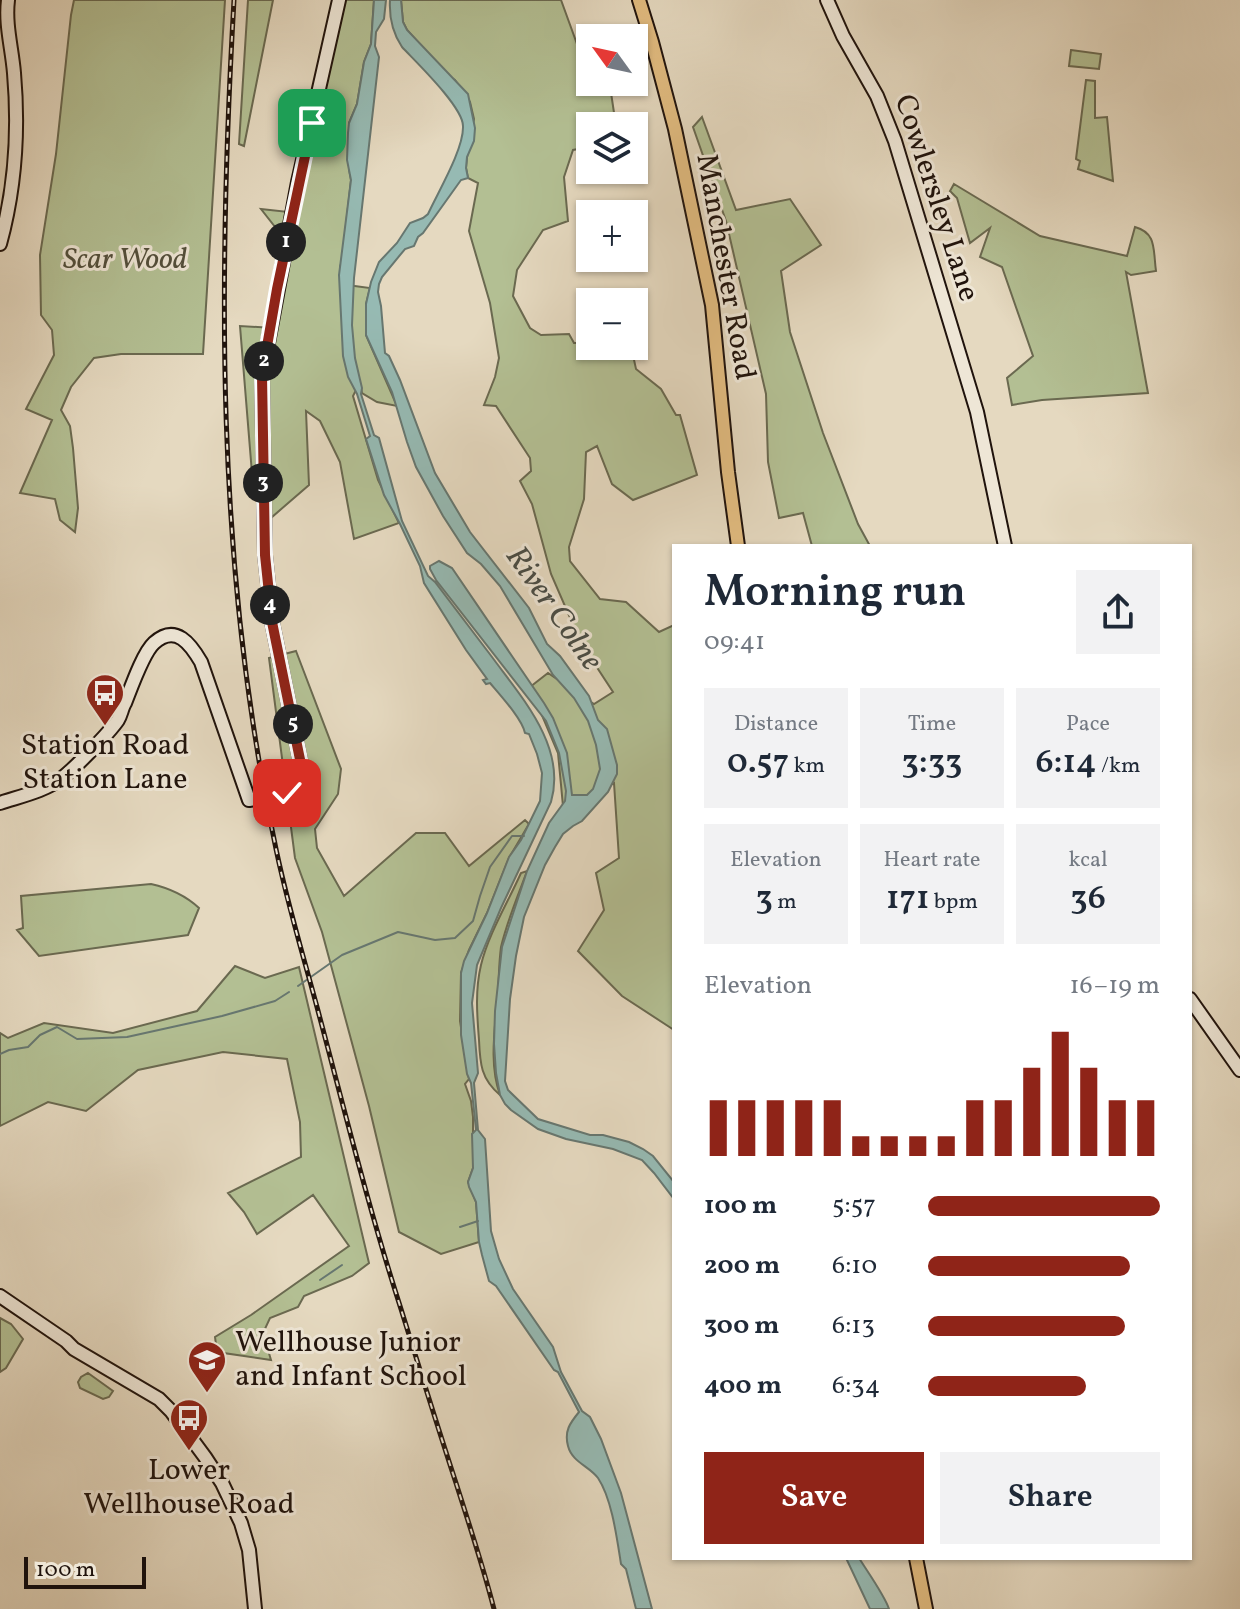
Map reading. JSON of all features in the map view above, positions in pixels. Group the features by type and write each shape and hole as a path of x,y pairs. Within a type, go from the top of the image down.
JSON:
{"main road":[{"name":"Manchester Road","path":"639,0 675,129 712,305 738,544"},
{"path":"916,1560 926,1609"}],"street":[{"path":"0,244 8,216 16,137 14,70 6,14 8,0"},
{"path":"0,803 62,778 86,755 117,720 154,643 167,636 179,636 191,645 201,662 252,799 302,790 305,784 272,622 265,555 262,375 298,182 339,0"},
{"name":"Cowlersley Lane","path":"827,0 843,36 877,96 895,141 977,412 1005,544"},
{"path":"1192,1002 1240,1070"},
{"path":"0,1296 74,1349 146,1390 165,1405 222,1483 241,1523 249,1550 255,1609"}],"green space":[{"name":"Scar Wood","path":"74,0 225,0 203,354 121,354 94,358 71,387 61,410 70,426 73,448 78,508 75,532 60,520 55,499 20,493 52,420 26,409 54,355 52,330 41,315 40,255 56,154"},
{"path":"248,0 273,0 244,146 239,144"},
{"path":"345,0 374,0 371,44 364,62 357,104 349,123 351,180 340,284 370,288 366,304 366,335 397,406 377,402 362,393 361,388 353,396 378,480 399,523 354,539 340,462 320,421 306,411 309,485 272,517 254,498 240,326 273,328 290,246 261,209 297,213"},
{"path":"401,0 561,0 576,41 576,96 612,96 614,112 576,112 576,149 573,150 564,177 568,221 543,230 517,270 513,296 530,328 541,335 569,334 576,343 576,360 634,360 636,369 661,389 676,415 680,415 697,475 633,500 612,484 597,446 586,452 584,499 569,547 570,561 600,599 626,602 659,632 672,626 672,1029 622,996 578,951 604,910 596,873 619,858 614,783 563,806 558,753 530,687 548,673 594,704 613,692 581,643 551,574 532,504 520,481 531,471 530,458 496,406 484,405 499,358 490,303 469,231 478,183 468,178 466,168 474,119 470,102 455,80 407,30"},
{"path":"1071,50 1101,54 1099,69 1069,66"},
{"path":"1086,80 1095,81 1095,118 1107,117 1113,181 1078,169 1080,161 1076,159"},
{"path":"702,117 736,210 790,199 821,245 781,271 790,332 823,433 858,524 869,544 811,544 803,513 779,518 768,462 766,394 726,221 693,127"},
{"path":"954,184 1040,236 1127,256 1135,227 1147,233 1153,243 1156,271 1131,275 1126,272 1148,393 1012,405 1007,378 1033,356 1002,267 980,257 990,228 970,243 957,198 950,191"},
{"path":"296,651 341,769 338,794 315,829 317,848 344,896 416,833 445,833 469,866 525,820 529,824 509,858 461,973 460,1021 469,1079 465,1084 473,1117 473,1168 468,1182 476,1202 479,1242 441,1254 399,1232 322,932 295,858 269,658"},
{"path":"527,871 501,947 494,1056 500,1095 485,1077 481,1064 478,984 493,930 521,873"},
{"path":"151,884 188,899 199,908 188,935 39,956 17,930 23,928 21,896"},
{"path":"235,966 265,978 299,967 369,1263 352,1276 304,1296 298,1307 270,1318 263,1333 271,1360 217,1352 215,1337 349,1246 313,1195 257,1234 228,1193 301,1157 300,1122 287,1059 223,1052 138,1070 86,1111 48,1102 0,1126 0,1033 8,1038 44,1023 113,1033 197,1011"},
{"path":"0,1318 11,1324 23,1339 6,1368 0,1372"},
{"path":"88,1373 113,1391 109,1397 103,1399 80,1388 78,1382"}],"water":[{"path":"374,0 386,0 384,19 376,32 375,46 379,57 354,278 352,325 361,394 374,435 379,438 402,521 428,576 528,706 539,724 553,762 551,802 477,965 472,1003 478,1073 474,1083 478,1130 485,1139 491,1231 499,1259 513,1289 553,1347 561,1372 601,1439 621,1493 652,1609 636,1609 626,1569 621,1564 603,1487 598,1478 573,1456 568,1446 569,1428 579,1412 558,1372 496,1286 489,1281 479,1242 476,1202 468,1182 473,1168 472,1134 476,1130 461,1035 461,973 509,857 540,801 542,773 529,734 525,733 516,714 500,694 483,680 487,679 424,583 420,566 384,495 366,439 370,436 343,356 339,275 351,180 347,160 348,133 371,44"},
{"path":"390,0 401,0 407,30 468,94 475,128 474,141 467,157 468,178 461,180 414,246 405,249 379,284 385,353 400,380 435,473 470,532 529,608 547,644 560,656 589,696 598,720 607,729 617,765 617,774 608,792 582,821 563,834 555,847 524,917 510,999 505,1081 508,1090 538,1119 590,1135 629,1142 643,1149 653,1156 672,1180 672,1196 642,1160 538,1129 511,1110 500,1095 494,1044 502,947 527,871 549,823 565,801 566,791 559,753 546,721 436,580 430,566 439,561 452,568 544,703 567,753 572,795 587,795 593,789 600,769 588,721 574,698 553,675 500,586 467,553 416,467 392,392 366,335 366,304 379,262 410,223 428,214 455,158 463,126 447,97 402,47 390,12"},
{"path":"847,1560 860,1560 889,1609 870,1609"}],"waterway":[{"path":"298,986 342,955 398,932 435,940 455,938 473,921 490,867 512,836 524,836"},
{"path":"0,1054 28,1047 40,1035 57,1027 77,1039 127,1037 222,1016 275,1001 289,992"},
{"path":"460,1227 478,1221"},
{"path":"320,1280 342,1265"}],"railway":[{"path":"234,0 225,210 226,421 241,632 255,736 283,881 367,1197 494,1609"}],"place":[{"name":"Station Road Station Lane","path":"105,727"},
{"name":"Wellhouse Junior and Infant School","path":"207,1394"},
{"name":"Lower Wellhouse Road","path":"189,1452"}],"route":[{"path":"287,793 302,790 305,784 272,622 265,555 262,375 312,123"}],"water label":[{"name":"River Colne","path":"553,609"}]}
